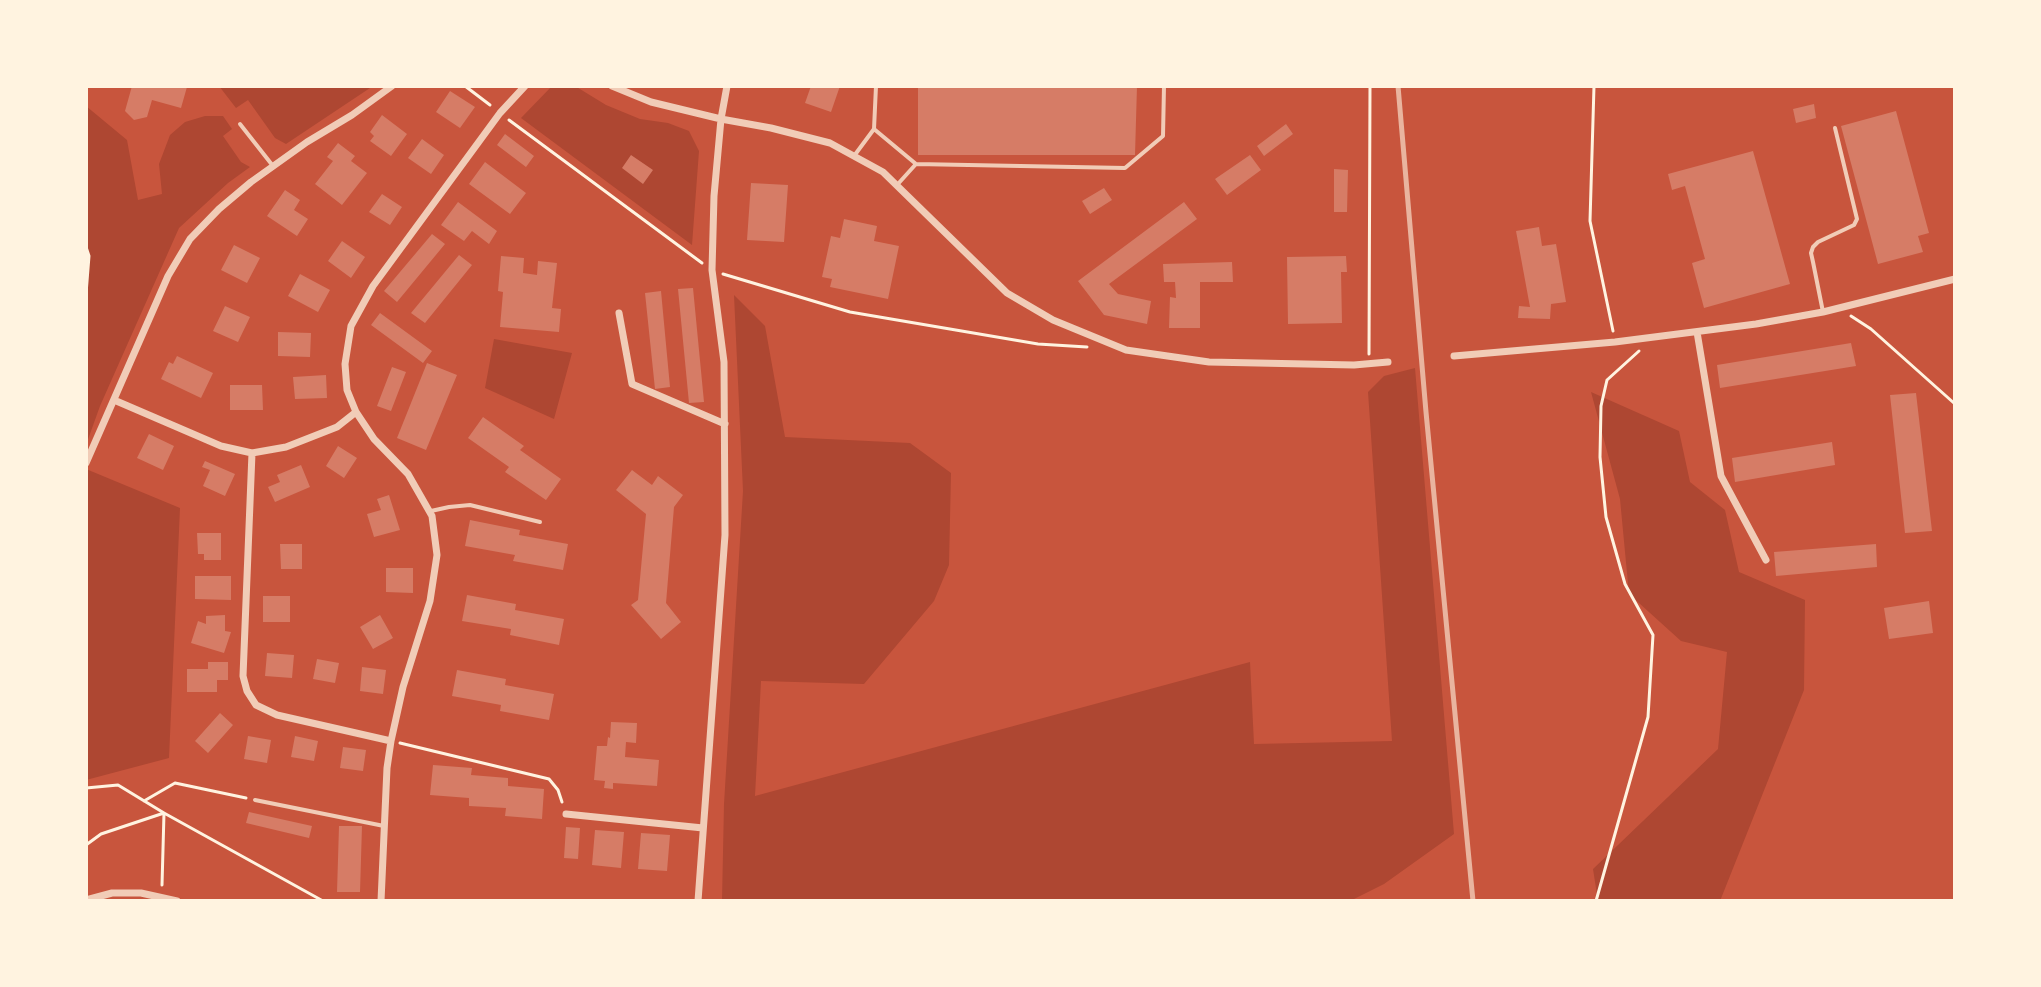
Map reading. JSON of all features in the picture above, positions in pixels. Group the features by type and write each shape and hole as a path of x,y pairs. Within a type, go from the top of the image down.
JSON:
{"street":[{"path":"86,463 168,276 190,239 251,182 392,86"},
{"path":"381,901 391,741 403,687 430,601 437,555 432,516 408,474 374,439 356,412 347,390 345,364 351,326 373,286 500,113 525,86"},
{"path":"612,86 651,102 830,143 883,172 1007,293 1053,320 1126,350 1209,362 1354,365 1388,362"},
{"path":"698,901 725,535 724,362 712,270 714,196 727,86"},
{"path":"1454,356 1615,342 1756,324 1823,312 1955,279"},
{"path":"619,313 632,384 725,424"},
{"path":"1697,332 1721,476 1766,560"},
{"path":"114,400 221,446 252,453 286,447 337,427 356,412"},
{"path":"252,453 243,676 247,691 256,705 277,715 391,741"},
{"path":"566,814 703,828"},
{"path":"86,900 112,893 141,893 177,901"}],"lane":[{"path":"854,156 874,129 876,86"},
{"path":"874,129 916,164 1125,168 1163,136 1164,86"},
{"path":"240,124 273,166"},
{"path":"1823,312 1811,253 1813,247 1854,225 1857,219 1835,128"},
{"path":"897,185 916,164"},
{"path":"429,512 470,505 540,522"},
{"path":"255,800 384,826"}],"path":[{"path":"465,86 712,270 850,312 1038,344 1100,348"},
{"path":"1369,364 1370,86"},
{"path":"1594,86 1590,221 1615,342"},
{"path":"86,247 89,256 86,294"},
{"path":"1838,308 1871,329 1955,404"},
{"path":"1596,901 1648,717 1653,635 1625,584 1606,517 1600,457 1601,406 1607,380 1649,338"},
{"path":"391,741 549,779 558,790 566,814"},
{"path":"144,801 175,783 255,800"},
{"path":"86,788 118,785 323,901"},
{"path":"86,845 101,834 164,813"},
{"path":"162,897 164,813"}],"shaded area":[{"path":"219,86 373,86 286,144 275,138 248,100 236,108"},
{"path":"552,86 575,86 606,105 640,119 668,123 689,131 699,151 692,245 521,118"},
{"path":"86,106 127,140 138,200 162,194 159,164 170,135 185,122 205,116 223,116 232,129 223,136 241,162 250,167 179,228 100,406 86,445"},
{"path":"734,295 765,326 785,437 910,443 951,473 949,565 934,601 864,684 761,681 755,796 1250,662 1254,744 1392,741 1368,392 1384,376 1415,368 1454,834 1384,884 1350,901 722,901 724,804 743,491"},
{"path":"494,339 572,353 554,419 485,388"},
{"path":"1591,392 1679,431 1690,482 1725,510 1739,572 1805,600 1804,690 1720,901 1598,901 1593,869 1718,749 1727,652 1681,641 1629,594 1620,499"},
{"path":"86,469 180,508 169,758 86,780"}],"building":[{"path":"132,86 187,87 181,108 152,100 147,117 134,120 125,111"},
{"path":"811,86 840,86 831,112 805,103"},
{"path":"918,86 1137,86 1135,155 918,155"},
{"path":"450,91 475,107 460,128 436,112"},
{"path":"1814,104 1816,118 1796,123 1793,109"},
{"path":"1896,111 1929,233 1918,236 1923,252 1878,264 1841,126"},
{"path":"382,115 407,134 391,156 370,141 374,136 370,132"},
{"path":"1286,124 1293,134 1264,156 1257,146"},
{"path":"505,134 534,156 526,167 497,145"},
{"path":"422,139 444,155 431,174 408,158"},
{"path":"338,143 355,156 351,161 367,173 342,205 315,184 333,161 327,157"},
{"path":"1753,151 1790,284 1704,308 1692,263 1705,259 1685,186 1672,190 1668,174"},
{"path":"631,155 653,170 643,184 622,168"},
{"path":"1250,155 1261,170 1227,195 1215,179"},
{"path":"485,162 526,193 510,214 469,184"},
{"path":"1334,169 1348,170 1347,212 1334,212"},
{"path":"751,183 788,185 784,242 747,240"},
{"path":"1104,188 1112,200 1090,214 1082,201"},
{"path":"285,190 300,200 294,210 308,219 297,236 267,216"},
{"path":"382,194 402,207 390,225 369,212"},
{"path":"458,202 497,231 489,244 472,231 464,241 441,225"},
{"path":"1184,202 1197,219 1109,284 1118,294 1151,301 1147,324 1104,315 1078,281"},
{"path":"844,219 877,226 874,241 899,246 888,299 830,287 832,279 822,277 831,236 840,238"},
{"path":"1539,227 1542,246 1556,244 1566,302 1551,304 1550,319 1518,318 1519,306 1530,307 1516,231"},
{"path":"432,234 445,244 397,302 384,291"},
{"path":"342,241 365,257 351,278 328,261"},
{"path":"234,245 260,258 247,283 221,270"},
{"path":"459,255 472,265 425,323 411,313"},
{"path":"501,256 524,258 523,273 537,275 538,261 557,263 552,308 561,309 559,332 500,327 503,292 498,291"},
{"path":"1346,256 1347,272 1341,272 1342,323 1288,324 1287,257"},
{"path":"1232,262 1233,282 1200,282 1200,328 1169,328 1170,297 1176,298 1175,282 1164,282 1163,264"},
{"path":"300,274 330,290 318,312 288,296"},
{"path":"693,288 704,402 689,403 678,289"},
{"path":"661,291 670,387 655,389 645,293"},
{"path":"225,306 250,317 238,342 213,331"},
{"path":"380,313 432,351 423,363 371,325"},
{"path":"278,332 311,333 310,357 278,356"},
{"path":"1851,343 1856,366 1720,388 1717,365"},
{"path":"177,356 213,373 201,398 161,379 169,362 173,364"},
{"path":"427,363 457,375 426,450 397,438"},
{"path":"392,367 406,372 391,411 377,406"},
{"path":"326,375 327,398 295,399 293,377"},
{"path":"230,385 262,385 263,410 230,410"},
{"path":"1916,393 1932,531 1905,533 1890,395"},
{"path":"483,417 524,446 520,450 561,479 546,500 505,472 509,467 468,438"},
{"path":"149,434 174,446 163,470 137,458"},
{"path":"1832,442 1835,465 1735,482 1732,458"},
{"path":"338,446 357,458 344,478 326,466"},
{"path":"205,461 235,474 225,496 203,486 210,470 202,467"},
{"path":"301,465 310,487 275,502 268,487 280,482 277,475"},
{"path":"632,470 652,485 658,476 683,495 674,507 666,603 681,622 661,639 631,605 638,600 646,514 616,490"},
{"path":"389,495 400,530 374,537 367,514 381,510 377,499"},
{"path":"470,520 520,530 519,535 568,544 563,570 513,561 515,555 465,546"},
{"path":"197,533 221,533 221,560 204,560 204,554 198,554"},
{"path":"280,544 302,544 302,569 281,569"},
{"path":"1876,544 1877,567 1776,576 1774,552"},
{"path":"386,568 413,568 413,593 386,592"},
{"path":"195,576 231,576 231,600 195,599"},
{"path":"467,595 516,604 515,610 564,619 559,645 510,635 511,629 462,621"},
{"path":"263,596 290,596 290,622 263,622"},
{"path":"1929,601 1933,633 1889,639 1884,608"},
{"path":"225,615 225,631 231,632 224,653 191,643 198,621 206,624 206,616"},
{"path":"380,615 393,638 373,649 360,627"},
{"path":"267,653 294,655 292,678 265,676"},
{"path":"317,659 339,663 335,683 313,679"},
{"path":"208,662 228,662 228,680 217,680 217,692 187,692 187,669 208,669"},
{"path":"362,667 386,670 383,694 360,691"},
{"path":"457,670 506,679 505,685 554,694 549,720 500,711 501,705 452,696"},
{"path":"220,713 233,725 208,753 195,741"},
{"path":"611,722 637,723 636,743 626,742 625,757 659,760 657,786 613,783 613,789 604,788 605,781 594,780 597,746 607,746"},
{"path":"248,736 271,740 267,763 244,759"},
{"path":"295,736 318,741 314,761 291,757"},
{"path":"343,747 366,750 363,771 340,768"},
{"path":"433,765 472,768 471,775 508,778 508,786 544,789 542,819 505,816 506,808 469,806 469,798 430,795"},
{"path":"249,812 312,826 309,838 246,823"},
{"path":"339,826 362,826 360,892 337,892"},
{"path":"566,827 580,828 578,859 564,858"},
{"path":"595,830 624,832 621,868 592,865"},
{"path":"641,833 670,835 667,871 638,869"}],"railway":[{"path":"1398,86 1473,901"}]}
